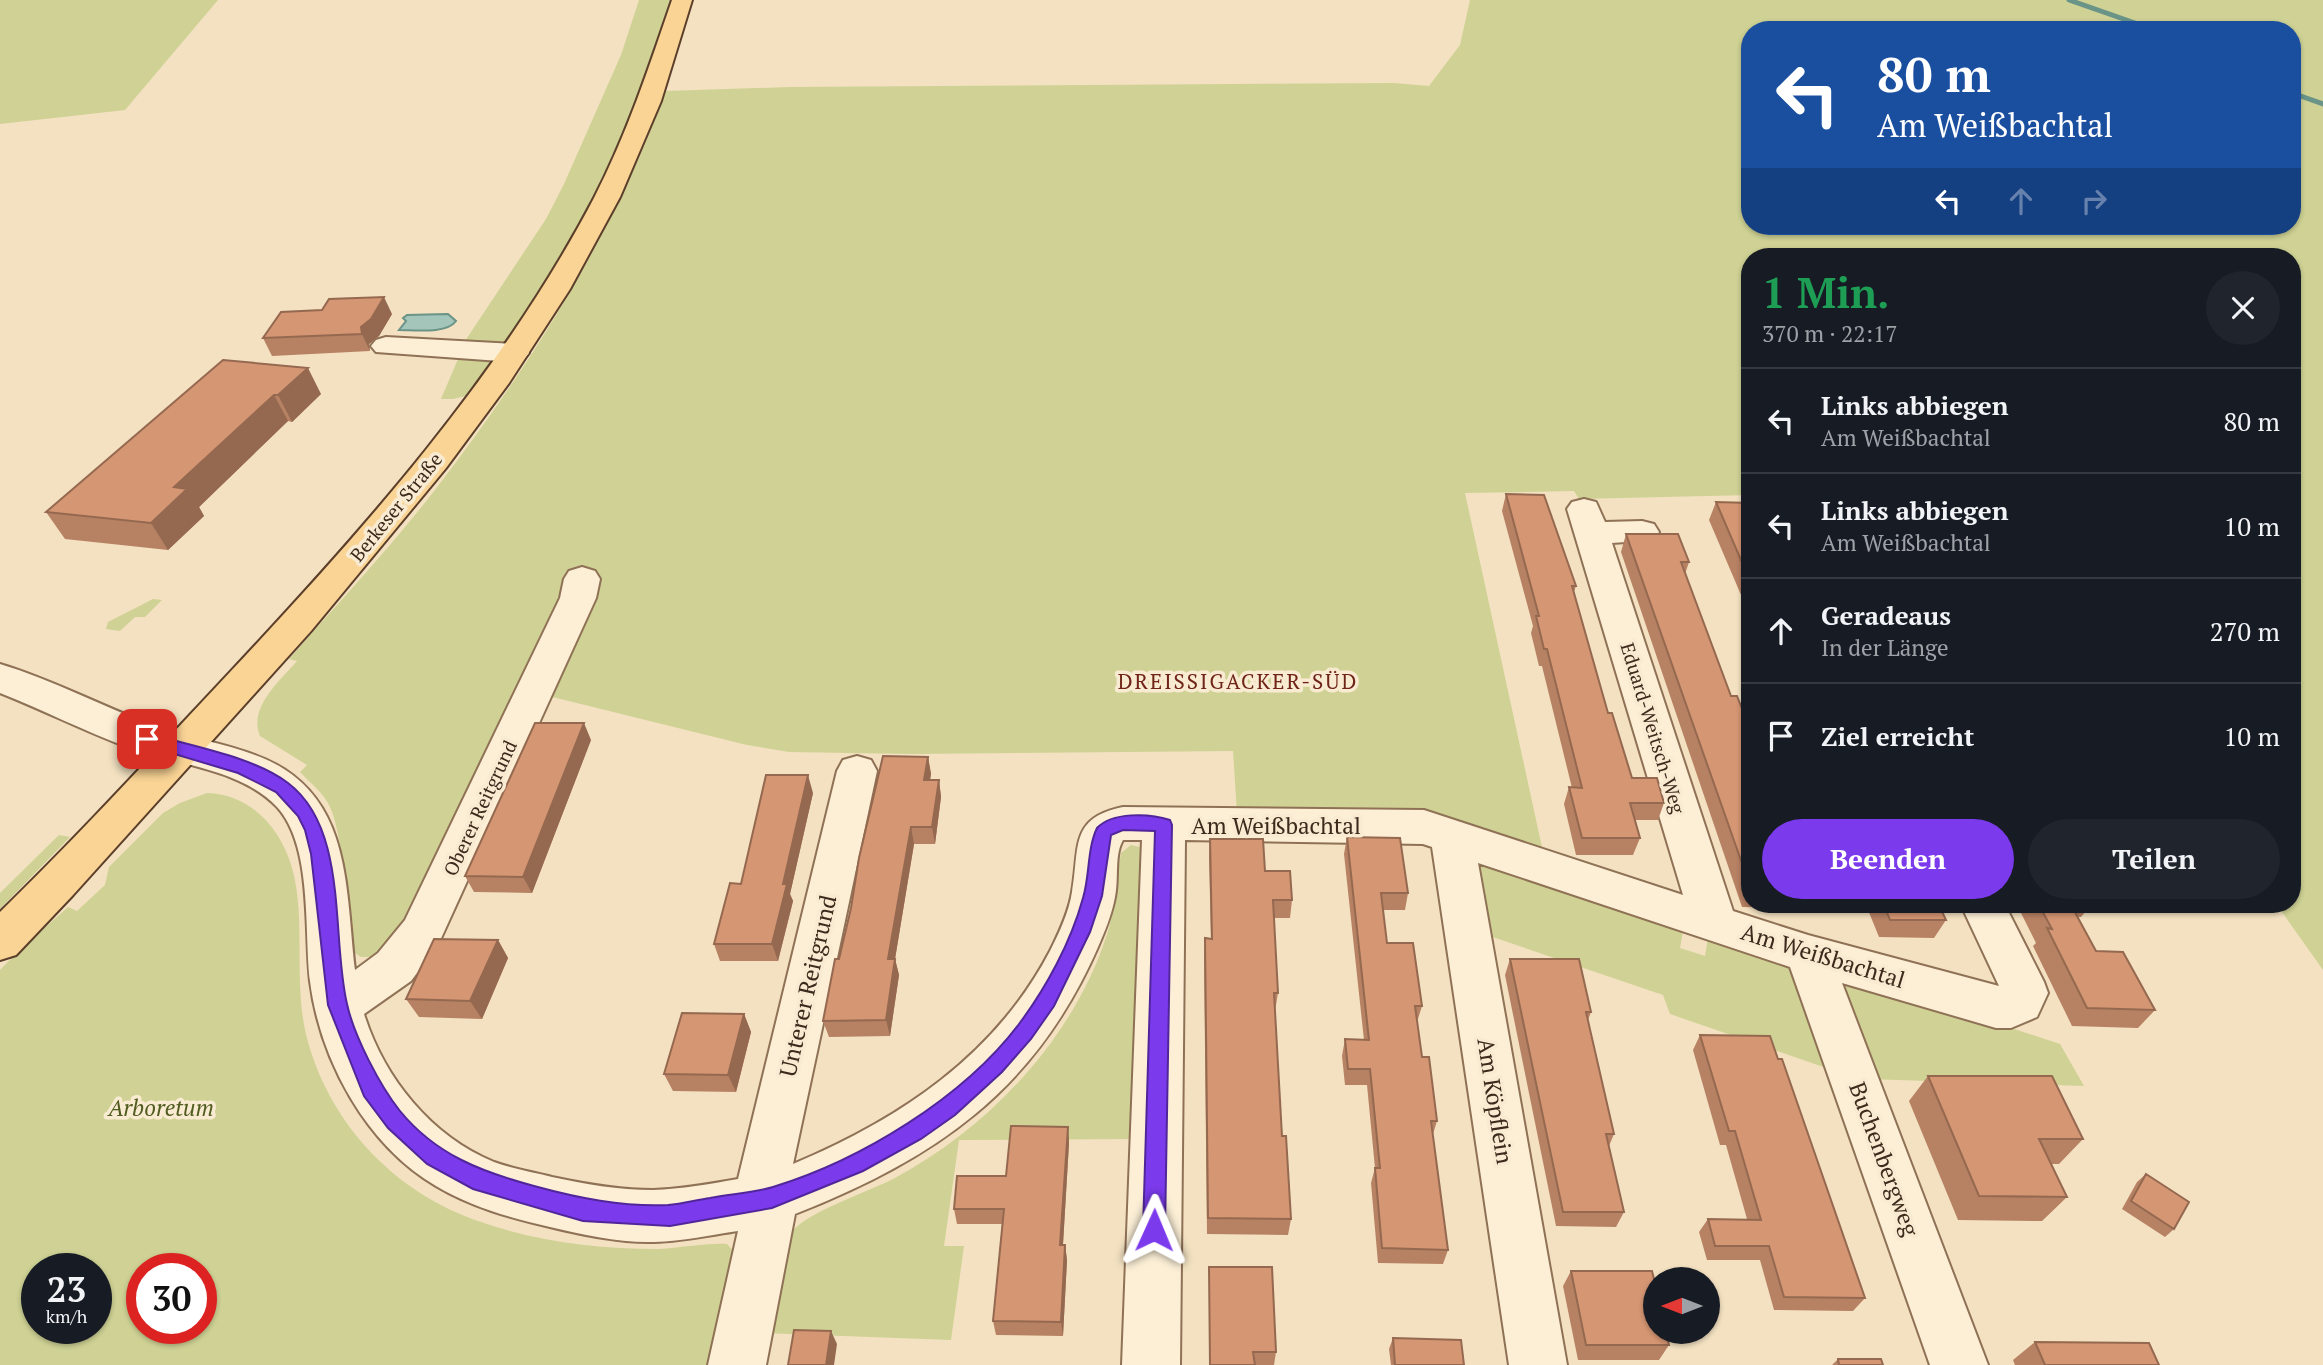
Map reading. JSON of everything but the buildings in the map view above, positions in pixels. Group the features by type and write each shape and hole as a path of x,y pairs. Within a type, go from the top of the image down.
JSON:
{"main road":[{"name":"Berkeser Straße","path":"0,941 182,749 341,575 474,409 514,353 583,243 623,166 658,82 682,0"}],"street":[{"path":"386,346 514,353"},
{"name":"Eduard-Weitsch-Weg","path":"1642,532 1588,521 1714,922"},
{"name":"Oberer Reitgrund","path":"337,1005 386,976 405,958 422,932 578,598 582,579"},
{"name":"Am Weißbachtal","path":"0,678 147,739 223,760 266,779 294,798 314,830 320,854 337,1005 372,1090 396,1122 435,1157 481,1182 583,1210 670,1216 766,1199 856,1163 913,1132 972,1089 1024,1032 1047,1000 1066,964 1093,896 1103,833 1110,826 1123,823 1424,827 1808,954 1996,1007 2011,1007 2020,1002 2024,993 1987,913"},
{"name":"Unterer Reitgrund","path":"737,1365 766,1199 857,771"},
{"path":"1151,1365 1164,825"},
{"name":"Am Köpflein","path":"1452,837 1538,1365"},
{"name":"Buchenbergweg","path":"1808,954 1959,1365"}],"green space":[{"path":"0,0 218,0 125,110 0,124"},
{"path":"639,0 674,0 619,152 569,246 474,394 441,399 467,338 546,219 564,184 621,55"},
{"path":"1470,0 2323,0 2323,970 2283,913 2301,913 2301,248 1741,248 1741,495 1579,499 1574,491 1465,493 1543,852 1237,813 1233,751 912,754 789,752 747,745 520,689 413,922 374,957 361,957 349,949 344,872 332,812 323,796 300,772 307,765 260,736 258,715 268,695 297,661 289,659 384,552 438,486 537,346 595,247 621,196 666,91 790,87 1394,83 1429,86 1460,45"},
{"path":"153,599 162,600 145,617 135,617 120,631 106,629 108,622"},
{"name":"Arboretum","path":"207,793 223,795 250,807 272,827 287,853 296,888 303,1021 319,1073 333,1102 351,1129 396,1175 450,1210 524,1235 591,1246 636,1249 727,1244 736,1254 716,1365 0,1365 0,970 68,907 77,911 105,885 109,867 163,813"},
{"path":"59,835 70,837 0,909 0,893"},
{"path":"1131,845 1144,848 1136,1139 959,1140 944,1246 964,1246 951,1340 759,1333 792,1232 799,1224 895,1178 964,1133 996,1105 1052,1042 1075,1007 1094,970 1111,921 1121,853"},
{"path":"1486,865 1684,925 1680,948 1705,956 1709,932 1787,957 1835,1071 1670,1014 1663,995 1478,932 1478,868"},
{"path":"1866,980 2060,1044 2084,1086 1868,1079 1841,984 1846,981"}],"water":[{"path":"448,314 456,321 446,328 399,330 406,321 403,318 407,315"}],"waterway":[{"path":"2069,0 2129,21"},
{"path":"2301,96 2323,104"}],"district":[{"name":"DREISSIGACKER-SÜD","path":"1238,682"}],"route":[{"path":"147,739 244,768 282,788 304,812 314,830 320,854 337,1005 355,1055 372,1090 396,1122 435,1157 481,1182 583,1210 633,1215 670,1216 772,1198 856,1163 913,1132 948,1108 972,1089 995,1065 1047,1000 1066,964 1093,896 1103,833 1110,826 1123,823 1164,825 1154,1230"}]}
